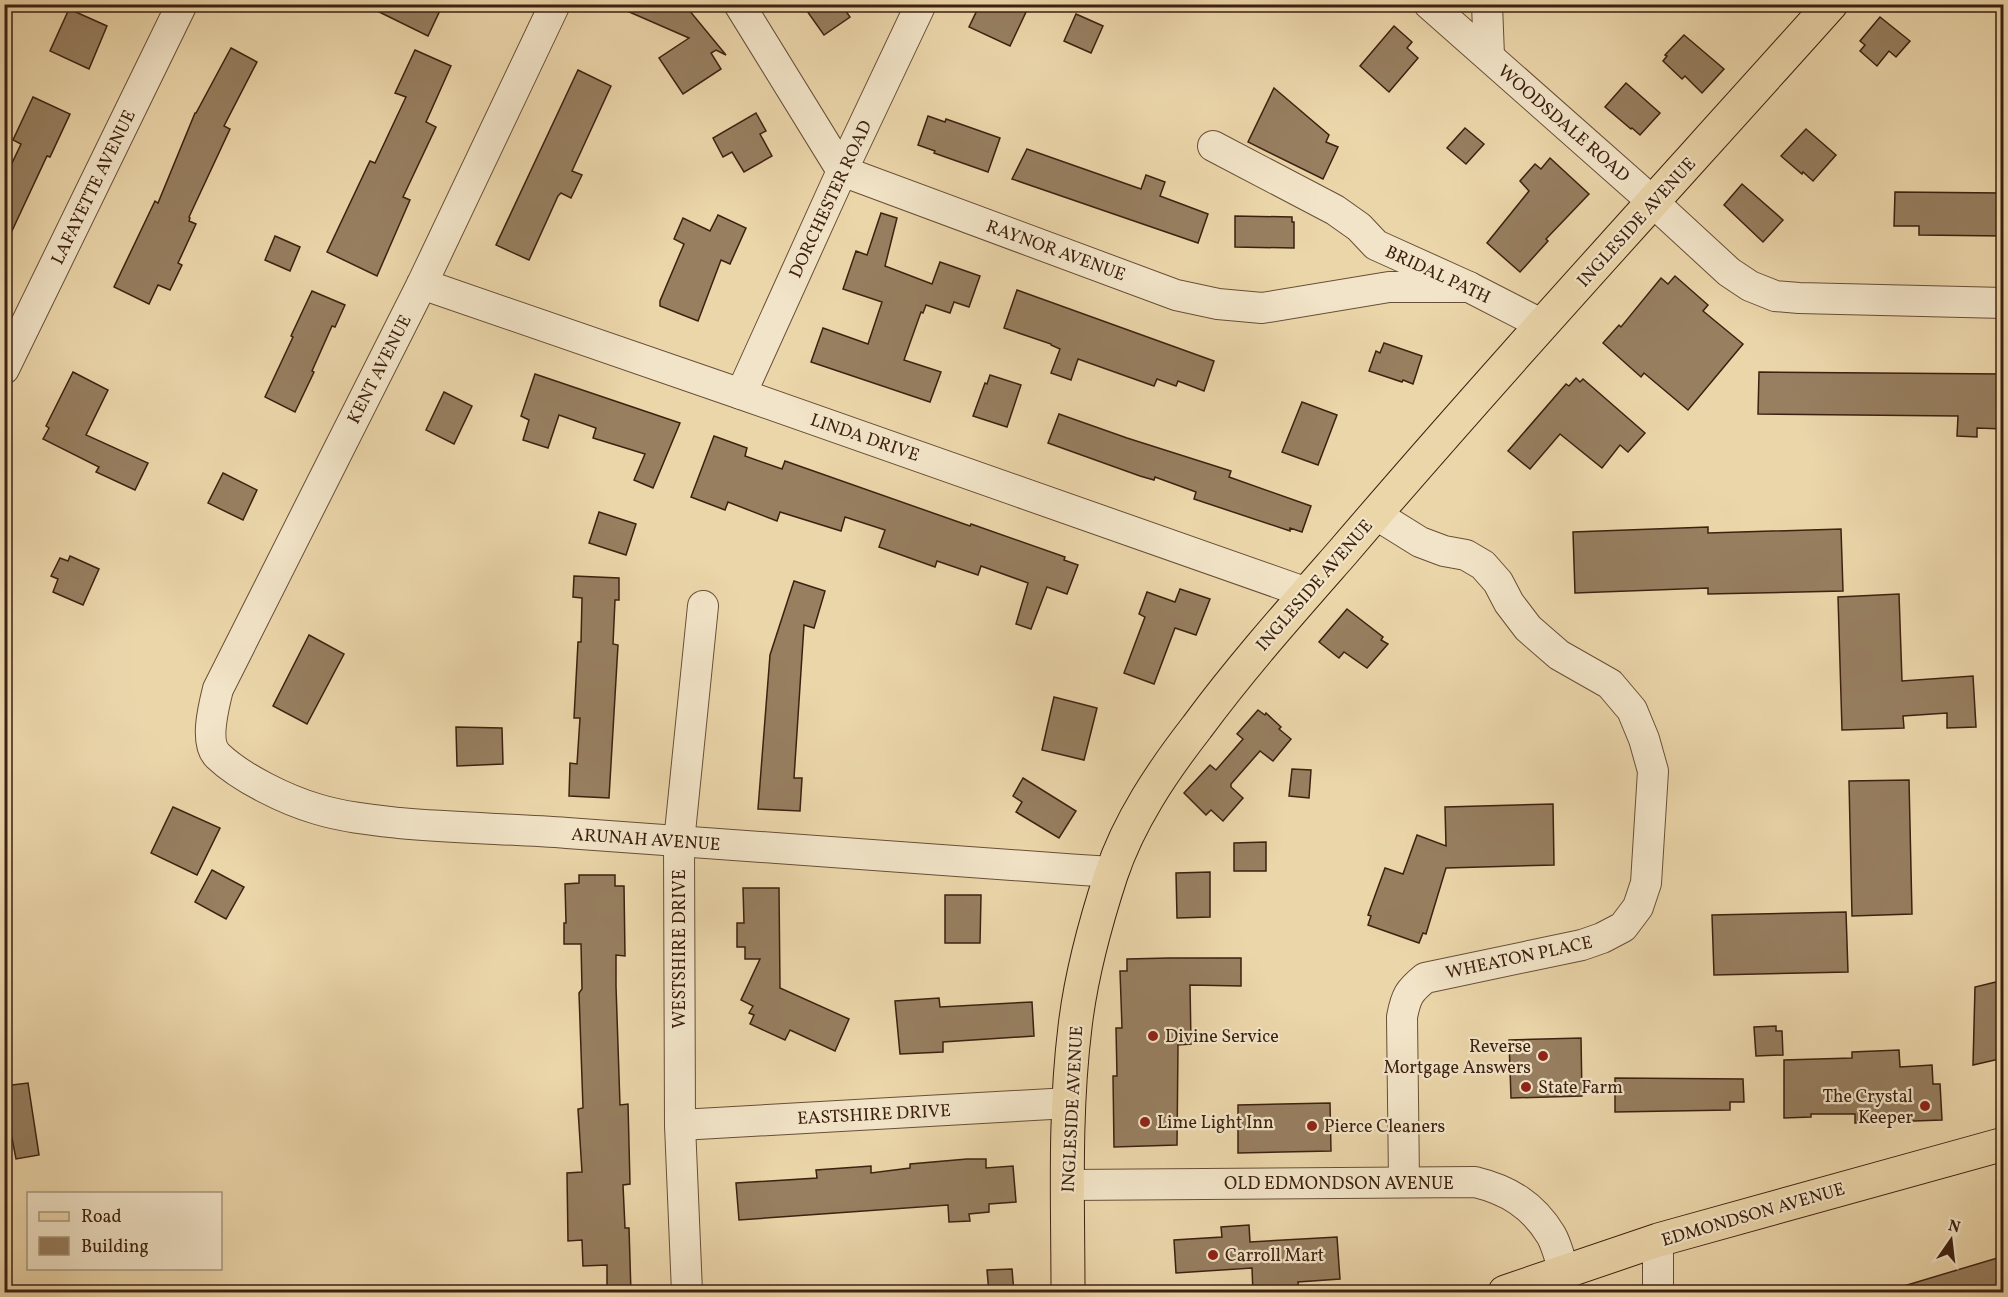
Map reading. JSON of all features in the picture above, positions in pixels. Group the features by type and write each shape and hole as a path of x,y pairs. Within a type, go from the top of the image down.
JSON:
{"main road":[{"name":"INGLESIDE AVENUE","path":"1068,1293 1069,1103 1076,1023 1088,951 1112,872 1136,816 1175,756 1222,692 1375,514 1831,4"},
{"name":"EDMONDSON AVENUE","path":"1505,1293 1659,1240 2004,1144"}],"street":[{"name":"LAFAYETTE AVENUE","path":"4,369 182,4"},
{"name":"KENT AVENUE","path":"211,735 212,714 218,689 422,284 555,4"},
{"path":"739,4 842,171"},
{"name":"DORCHESTER ROAD","path":"741,394 921,4"},
{"name":"WOODSDALE ROAD","path":"1429,4 1729,272 1750,286 1775,296 2004,303"},
{"path":"1487,4 1489,57"},
{"name":"BRIDAL PATH","path":"1213,146 1335,210 1359,227 1376,245 1468,287 1543,325"},
{"name":"RAYNOR AVENUE","path":"842,171 1176,294 1218,304 1262,308 1389,287 1468,287"},
{"name":"LINDA DRIVE","path":"422,284 1307,593"},
{"name":"WHEATON PLACE","path":"1375,514 1420,542 1444,551 1466,555 1483,565 1498,582 1509,603 1528,628 1559,655 1610,684 1632,710 1644,739 1653,771 1646,883 1638,907 1623,927 1582,945 1425,978 1413,987 1405,998 1402,1017 1404,1181"},
{"name":"WESTSHIRE DRIVE","path":"687,1293 680,1125 679,842 703,606"},
{"name":"ARUNAH AVENUE","path":"211,735 215,754 265,788 316,809 366,819 423,825 1112,872"},
{"name":"EASTSHIRE DRIVE","path":"680,1125 1069,1103"},
{"name":"OLD EDMONDSON AVENUE","path":"1068,1185 1475,1182 1498,1188 1520,1200 1538,1217 1552,1236 1564,1271"},
{"path":"1658,1293 1659,1240"}],"building":[{"path":"363,4 443,4 428,36"},
{"path":"611,4 684,4 726,55 716,50 711,53 721,69 683,94 659,58 689,38"},
{"path":"802,4 841,4 850,17 824,35"},
{"path":"980,4 1010,4 1026,12 1010,46 969,27"},
{"path":"69,9 107,26 89,69 50,51"},
{"path":"1076,14 1103,26 1091,53 1064,41"},
{"path":"1880,17 1910,41 1896,57 1889,51 1877,66 1860,51 1865,45 1860,41"},
{"path":"1394,26 1412,42 1407,48 1418,58 1389,92 1360,66"},
{"path":"1684,35 1724,69 1702,93 1685,76 1682,79 1663,61 1667,56 1665,55"},
{"path":"231,48 257,62 224,126 230,129 189,217 189,221 196,224 178,263 182,265 170,290 158,285 149,304 114,287 155,201 158,203 195,113"},
{"path":"415,50 451,66 426,122 436,127 403,197 410,200 377,276 327,252 370,161 375,163 406,97 395,93"},
{"path":"578,70 611,86 572,171 582,175 571,198 561,193 558,196 529,260 496,245"},
{"path":"1626,83 1660,113 1640,135 1605,107"},
{"path":"1274,88 1329,135 1326,142 1338,147 1323,179 1248,142"},
{"path":"33,97 70,114 50,157 47,156 4,248 4,180 21,144 13,140"},
{"path":"756,113 766,131 760,134 772,156 744,172 732,152 723,157 713,138"},
{"path":"928,116 945,122 946,119 1000,138 988,172 918,145"},
{"path":"1465,128 1484,144 1466,164 1447,148"},
{"path":"1806,129 1836,155 1813,181 1781,156"},
{"path":"1027,149 1141,189 1146,175 1165,182 1160,196 1208,214 1198,243 1012,179"},
{"path":"1550,158 1589,194 1546,239 1548,241 1520,272 1487,243 1529,191 1520,181 1535,164 1541,169"},
{"path":"1742,184 1783,220 1763,242 1724,205"},
{"path":"1895,192 2002,193 2004,236 1919,235 1919,226 1894,226"},
{"path":"881,213 897,218 885,266 932,284 940,262 980,276 969,307 954,302 950,313 926,305 923,313 921,312 904,360 941,372 930,402 811,362 823,328 868,344 882,302 843,289 856,251 867,255"},
{"path":"718,215 746,228 730,264 721,260 698,321 660,306 660,301 684,244 674,239 683,218 710,231"},
{"path":"1235,216 1292,217 1294,248 1235,247"},
{"path":"275,236 300,247 290,271 265,260"},
{"path":"1675,276 1708,305 1703,311 1743,344 1688,410 1644,373 1641,377 1603,343 1619,325 1621,327 1661,278 1668,284"},
{"path":"1017,290 1214,361 1204,391 1178,381 1176,386 1157,379 1154,386 1078,359 1071,380 1051,373 1060,349 1004,328"},
{"path":"312,291 345,305 335,327 332,326 295,412 265,397"},
{"path":"1384,343 1422,356 1413,384 1369,371 1376,351 1380,353"},
{"path":"73,372 108,390 86,435 148,463 135,490 96,472 99,467 43,439 49,428 46,426"},
{"path":"1759,372 2004,374 2004,429 1977,428 1977,437 1957,436 1958,416 1758,414"},
{"path":"535,374 680,423 653,488 634,480 645,454 593,438 596,428 559,415 548,448 523,440 529,420 521,416"},
{"path":"990,375 1021,385 1007,427 973,416"},
{"path":"1576,378 1580,382 1583,379 1645,433 1628,452 1620,445 1602,468 1560,434 1530,469 1508,451 1566,384 1569,386"},
{"path":"444,392 472,406 454,444 426,430"},
{"path":"1302,402 1337,415 1318,465 1282,452"},
{"path":"1059,414 1231,471 1229,477 1311,506 1302,532 1290,528 1290,531 1194,499 1196,492 1155,477 1154,480 1140,476 1048,443"},
{"path":"714,436 747,448 745,456 782,469 785,461 1065,557 1064,560 1078,565 1067,594 1047,587 1031,629 1016,624 1028,583 981,566 978,575 937,561 935,567 879,547 885,530 845,517 841,531 780,512 777,521 728,502 725,510 691,497"},
{"path":"223,473 257,490 243,520 208,503"},
{"path":"599,512 636,524 626,555 589,543"},
{"path":"1708,527 1708,533 1841,529 1843,591 1708,594 1708,588 1575,593 1573,532"},
{"path":"70,556 99,569 83,605 53,592 58,579 51,576 60,558 68,561"},
{"path":"574,576 619,578 619,600 615,600 613,644 618,645 609,798 569,796 570,763 577,764 580,718 574,718 578,642 581,642 582,598 573,597"},
{"path":"794,581 825,591 814,628 804,625 794,778 802,778 800,811 758,809 770,655"},
{"path":"1180,589 1210,599 1196,635 1175,628 1154,684 1124,673 1145,617 1139,614 1147,592 1175,602"},
{"path":"1899,594 1902,681 1973,676 1976,727 1947,728 1947,713 1903,716 1904,728 1842,730 1838,597"},
{"path":"1347,609 1383,637 1381,640 1388,644 1367,668 1344,652 1339,658 1319,642"},
{"path":"309,635 344,654 307,724 273,706"},
{"path":"1054,697 1097,708 1084,760 1042,750"},
{"path":"1258,710 1265,715 1266,713 1291,739 1273,761 1260,751 1231,784 1231,787 1243,798 1223,821 1211,810 1206,815 1184,793 1210,765 1216,770 1243,739 1237,734"},
{"path":"456,727 502,728 503,764 457,766"},
{"path":"1292,769 1311,770 1309,798 1289,796"},
{"path":"1023,778 1076,811 1059,838 1016,812 1022,802 1013,796"},
{"path":"1909,780 1912,914 1852,916 1849,781"},
{"path":"1553,804 1554,865 1446,868 1426,934 1423,933 1419,943 1368,925 1371,916 1368,915 1385,868 1403,874 1417,835 1446,846 1445,807"},
{"path":"173,807 220,828 197,875 151,853"},
{"path":"1266,842 1266,871 1234,871 1234,843"},
{"path":"212,870 244,887 226,919 195,902"},
{"path":"1210,872 1210,917 1177,918 1176,873"},
{"path":"579,875 615,875 615,886 624,886 625,956 616,955 616,986 620,1105 628,1104 630,1184 623,1185 625,1228 629,1228 631,1293 607,1293 607,1265 583,1266 582,1240 568,1241 567,1173 582,1172 578,1109 583,1108 579,993 582,989 581,944 564,944 565,884 579,883"},
{"path":"743,888 779,888 780,988 849,1019 835,1051 790,1030 785,1040 750,1024 754,1015 749,1013 753,1006 741,1000 760,959 745,959 745,947 737,947 737,923 744,923"},
{"path":"945,895 981,895 980,943 945,943"},
{"path":"1846,912 1848,972 1714,975 1712,915"},
{"path":"1241,958 1241,986 1190,985 1191,1044 1178,1045 1177,1145 1114,1147 1113,1076 1117,1076 1116,1028 1122,1028 1120,971 1127,971 1127,959"},
{"path":"2004,980 2004,1058 1973,1065 1975,987"},
{"path":"939,998 940,1007 1032,1002 1034,1036 943,1042 943,1052 900,1054 895,1001"},
{"path":"1776,1026 1776,1031 1782,1031 1783,1055 1756,1056 1754,1027"},
{"path":"1581,1038 1582,1096 1511,1098 1509,1040"},
{"path":"1899,1050 1900,1067 1932,1065 1933,1084 1940,1084 1942,1120 1855,1123 1855,1114 1811,1114 1811,1117 1784,1118 1784,1060 1852,1058 1852,1052"},
{"path":"1615,1078 1743,1079 1744,1102 1730,1102 1730,1110 1615,1112"},
{"path":"28,1083 39,1155 16,1159 12,1138 4,1139 4,1086"},
{"path":"1330,1103 1331,1151 1238,1153 1238,1105"},
{"path":"986,1159 986,1168 1013,1166 1016,1202 989,1204 989,1212 969,1214 970,1221 949,1222 948,1205 739,1220 736,1183 817,1178 816,1170 871,1166 871,1173 910,1168 910,1164"},
{"path":"1249,1225 1250,1242 1337,1237 1340,1279 1298,1282 1299,1293 1253,1293 1252,1268 1176,1273 1174,1240 1222,1237 1221,1227"},
{"path":"2004,1256 2004,1293 1898,1293 1897,1288"},
{"path":"1012,1269 1014,1293 989,1293 987,1270"}],"place":[{"name":"Divine Service","path":"1153,1036"},
{"name":"Reverse Mortgage Answers","path":"1543,1056"},
{"name":"State Farm","path":"1526,1087"},
{"name":"The Crystal Keeper","path":"1925,1106"},
{"name":"Lime Light Inn","path":"1145,1122"},
{"name":"Pierce Cleaners","path":"1312,1126"},
{"name":"Carroll Mart","path":"1213,1255"}]}
